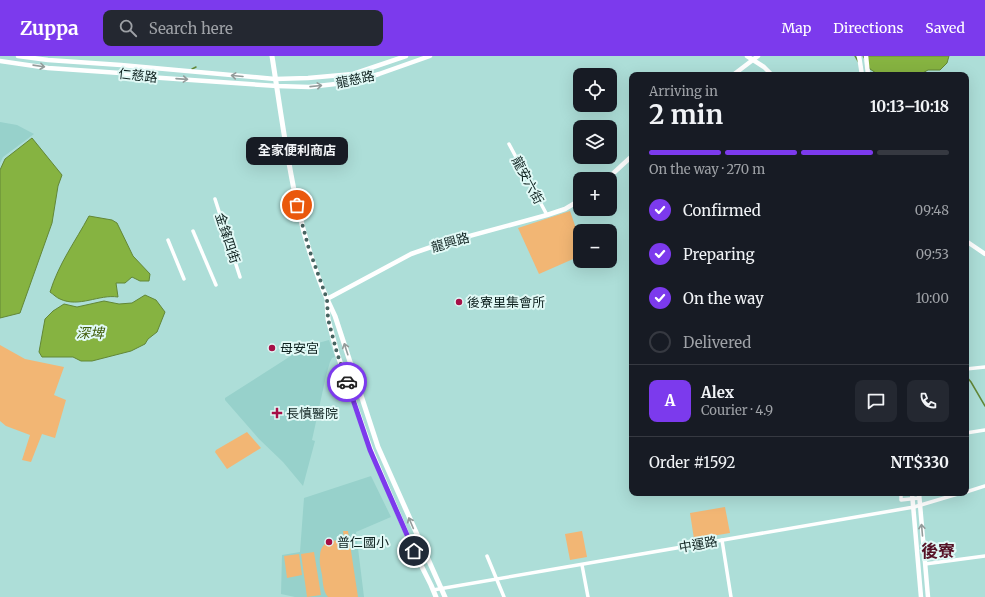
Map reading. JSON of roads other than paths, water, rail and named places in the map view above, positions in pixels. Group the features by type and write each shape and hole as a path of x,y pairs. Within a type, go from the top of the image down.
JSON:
{"main road":[{"path":"272,56 297,205 309,249 327,299 335,316 378,447 445,597"},
{"path":"327,299 328,319 337,353 370,450 414,551 436,597"}],"street":[{"name":"仁慈路","path":"18,56 48,60 275,79"},
{"name":"龍慈路","path":"275,79 353,74 406,56"},
{"name":"龍慈路","path":"277,86 310,87 353,82 430,56"},
{"path":"746,56 764,67 769,72"},
{"path":"737,72 758,56"},
{"path":"859,56 862,72"},
{"path":"866,56 868,72"},
{"name":"仁慈路","path":"0,61 48,68 277,86"},
{"path":"377,65 379,74"},
{"path":"198,72 198,80"},
{"name":"龍安六街","path":"509,144 547,215"},
{"path":"615,172 629,159"},
{"name":"金鋒四街","path":"215,199 240,277"},
{"name":"龍興路","path":"327,299 411,254 440,244 547,215 565,209 573,204"},
{"path":"193,231 216,285"},
{"path":"168,240 184,278"},
{"path":"969,243 985,254"},
{"path":"969,369 985,367"},
{"path":"969,433 985,430"},
{"path":"969,491 985,486"},
{"path":"901,496 901,500 913,499 919,496 928,597"},
{"path":"912,496 921,597"},
{"name":"中運路","path":"433,590 914,507 951,496"},
{"path":"722,540 731,597"},
{"path":"487,556 504,597"},
{"path":"925,564 985,556"},
{"path":"582,565 588,597"}],"water":[{"path":"863,56 949,56 947,63 940,70 928,70 924,72 874,72 870,69"},
{"path":"32,138 62,175 58,186 52,223 20,313 0,318 0,170 5,159"},
{"name":"深埤","path":"89,216 112,220 117,223 133,256 150,274 149,281 140,281 132,277 125,283 116,283 118,297 104,297 82,302 67,301 50,292 63,262"},
{"name":"深埤","path":"145,295 156,300 165,312 157,332 148,339 145,344 131,351 92,361 81,361 73,357 42,357 39,352 45,319 53,311 64,304 77,307 104,301 119,304 132,303"}],"waterway":[{"path":"855,56 859,63"},
{"path":"192,69 196,67"},
{"path":"969,380 985,406"}],"place":[{"name":"全家便利商店","path":"297,205"},
{"name":"後寮里集會所","path":"459,302"},
{"name":"母安宮","path":"272,348"},
{"name":"長慎醫院","path":"277,413"},
{"name":"普仁國小","path":"329,542"}],"district":[{"name":"後寮","path":"938,551"}]}
